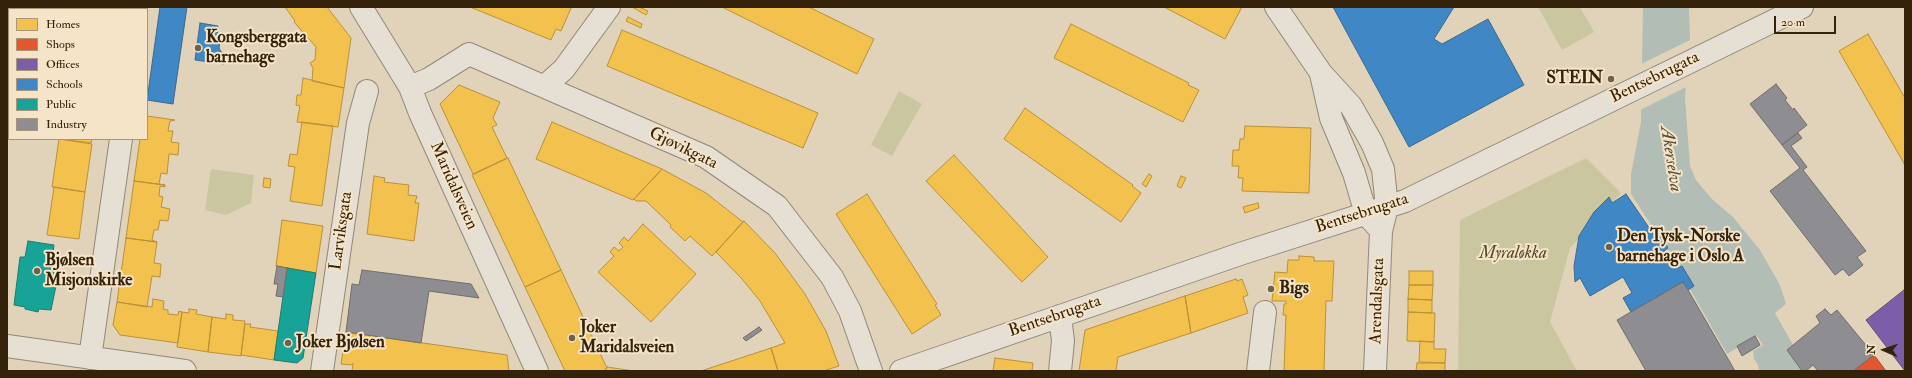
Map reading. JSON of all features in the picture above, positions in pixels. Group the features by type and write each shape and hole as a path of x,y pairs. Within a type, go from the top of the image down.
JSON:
{"street":[{"name":"Maridalsveien","path":"361,7 410,87 420,113 537,371"},
{"path":"545,86 564,69 609,7"},
{"path":"1276,7 1321,73 1351,106 1372,144 1383,170 1387,207"},
{"name":"Bentsebrugata","path":"901,371 1318,228 1387,207 1427,191 1802,7"},
{"name":"Gjøvikgata","path":"410,87 429,79 468,54 545,86 706,157 777,206 832,277 850,311 871,371"},
{"path":"1321,73 1331,118 1354,173 1366,214 1381,230"},
{"name":"Larviksgata","path":"322,371 358,123 367,91"},
{"path":"82,362 121,140"},
{"name":"Arendalsgata","path":"1375,371 1381,230 1387,207"},
{"path":"1258,371 1265,312"},
{"path":"1060,316 1063,341 1060,371"},
{"path":"7,346 82,362 185,371"}],"green space":[{"path":"7,7 19,7 8,8 7,74"},
{"path":"1538,7 1580,7 1594,32 1562,50"},
{"path":"899,91 922,104 892,156 871,145"},
{"name":"Myraløkka","path":"1586,158 1621,193 1570,248 1550,322 1577,371 1458,371 1460,220"},
{"path":"211,169 254,175 251,203 226,215 205,210"}],"water":[{"name":"Akerselva","path":"1643,7 1689,7 1690,38 1685,98 1690,166 1696,180 1712,199 1733,217 1760,250 1780,285 1786,304 1775,313 1793,345 1787,350 1802,371 1759,371 1758,365 1754,359 1753,351 1763,345 1757,336 1727,354 1667,249 1631,194 1631,174 1641,122"}],"pier":[{"path":"1692,39 1688,86 1640,110 1641,64"}],"building: Homes":[{"path":"80,7 112,7 112,8"},
{"path":"285,7 327,7 351,38 344,88 312,81 313,68 310,63 315,60 316,47 294,22 295,21"},
{"path":"470,7 571,8 561,31 556,29 551,40"},
{"path":"632,7 639,7 648,11 646,15"},
{"path":"722,7 809,7 874,39 857,74"},
{"path":"1164,7 1242,7 1225,39"},
{"path":"628,17 642,24 641,28 626,21"},
{"path":"1071,24 1189,83 1188,85 1199,90 1183,122 1054,58"},
{"path":"622,30 818,113 803,148 607,66"},
{"path":"1868,34 1905,98 1905,165 1839,51"},
{"path":"303,78 344,88 338,127 297,122 300,106 296,105 297,95 301,95"},
{"path":"459,85 500,102 493,118 497,125 492,127 507,158 473,174 440,104"},
{"path":"1025,108 1133,185 1132,186 1141,193 1121,222 1004,139"},
{"path":"148,116 175,120 170,121 168,131 173,131 171,142 179,143 178,155 169,154 167,174 161,173 159,184 165,185 134,181 140,140 148,140"},
{"path":"302,122 333,126 322,206 290,201 295,167 288,166 290,154 297,155"},
{"path":"552,122 662,169 633,200 536,159"},
{"path":"1245,126 1311,128 1309,193 1242,191 1243,178 1238,178 1239,166 1232,166 1233,150 1239,150 1240,139 1244,139"},
{"path":"59,140 92,144 85,192 52,187"},
{"path":"68,140 92,140 91,143"},
{"path":"954,155 1048,257 1022,282 926,181"},
{"path":"508,158 561,270 525,287 472,175"},
{"path":"662,169 706,193 743,222 712,256 690,236 685,241 646,201 636,201 634,199"},
{"path":"1149,174 1152,176 1146,187 1142,184"},
{"path":"374,176 385,178 384,182 409,185 408,195 417,196 415,203 419,203 414,241 367,234"},
{"path":"1181,176 1186,178 1181,188 1177,186"},
{"path":"264,178 271,179 270,188 263,187"},
{"path":"134,181 165,185 165,187 160,186 159,196 163,197 161,207 170,209 168,221 160,220 158,230 154,230 152,240 157,242 126,238"},
{"path":"54,187 85,192 79,239 47,235"},
{"path":"867,194 937,304 935,305 941,315 912,334 836,214"},
{"path":"1258,203 1259,208 1245,213 1243,207"},
{"path":"282,220 323,226 316,273 276,266"},
{"path":"744,221 775,253 805,294 826,331 839,366 823,371 778,371 771,348 785,343 760,301 742,279 716,252"},
{"path":"643,224 696,274 651,322 598,272 614,256 610,252 614,247 619,251 623,247 619,243 624,237 628,241"},
{"path":"126,238 157,242 154,263 161,264 160,277 152,276 147,307 117,302"},
{"path":"1299,256 1314,257 1314,261 1334,261 1332,301 1326,301 1324,371 1284,371 1286,315 1283,315 1284,304 1286,304 1286,301 1272,301 1275,272 1287,273 1288,260 1299,260"},
{"path":"561,270 607,368 604,371 565,371 525,287"},
{"path":"1409,271 1433,271 1433,285 1409,285"},
{"path":"1236,279 1237,281 1242,279 1248,295 1243,297 1248,313 1191,333 1185,296"},
{"path":"1409,285 1433,285 1432,300 1408,299"},
{"path":"1185,296 1191,333 1118,357 1116,371 1079,371 1085,330"},
{"path":"153,299 164,301 163,309 168,310 168,314 178,315 179,311 182,312 178,343 120,335 113,325 117,302 152,307"},
{"path":"1408,299 1432,300 1432,313 1408,312"},
{"path":"189,309 197,310 196,314 212,317 208,352 177,347 182,312 189,313"},
{"path":"1408,312 1435,313 1434,342 1407,341"},
{"path":"226,314 233,315 233,320 245,321 241,356 208,352 212,317 226,319"},
{"path":"245,324 251,324 250,327 278,331 274,360 241,355"},
{"path":"346,332 507,355 509,371 352,371 353,363 351,365 341,364"},
{"path":"1420,341 1434,342 1434,349 1446,349 1445,363 1419,362"},
{"path":"771,348 778,371 701,371"},
{"path":"995,358 1033,363 1032,371 993,371"},
{"path":"1417,363 1445,363 1445,371 1416,371"},
{"path":"607,367 634,371 604,371"}],"building: Shops":[{"path":"1874,355 1886,371 1853,371"}],"building: Offices":[{"path":"1904,290 1905,291 1905,371 1866,320"}],"building: Schools":[{"path":"160,7 187,7 173,104 148,100"},
{"path":"1333,7 1454,7 1434,39 1442,44 1488,19 1524,85 1409,147"},
{"path":"200,23 218,26 217,41 220,41 219,48 221,52 225,53 224,64 195,60"},
{"path":"1626,194 1656,238 1660,235 1668,248 1664,251 1676,269 1682,266 1694,286 1688,290 1683,282 1631,312 1623,298 1632,293 1623,277 1590,296 1580,278 1575,282 1574,266 1579,236 1594,212 1609,197 1612,203"}],"building: Public":[{"name":"Bjølsen Misjonskirke","path":"28,241 54,245 52,261 58,262 55,280 57,281 51,310 39,309 38,312 14,305 20,257 25,257"},
{"path":"287,268 316,273 303,358 297,363 274,360"}],"building: Industry":[{"path":"1776,84 1787,98 1785,100 1793,110 1794,108 1807,125 1782,145 1750,104"},
{"path":"1798,133 1802,138 1791,146 1807,167 1803,170 1866,251 1857,257 1863,265 1849,276 1843,269 1835,275 1770,191 1800,168 1782,145"},
{"path":"277,266 287,268 283,297 276,296 278,284 274,284"},
{"path":"362,270 471,284 479,298 429,291 421,343 346,332 352,284 359,285"},
{"path":"1683,282 1735,371 1646,371 1617,320"},
{"path":"1825,309 1831,315 1837,310 1874,355 1853,371 1818,371 1813,365 1806,371 1802,371 1787,350 1820,323 1816,316"},
{"path":"759,327 762,330 746,341 743,338"},
{"path":"1755,336 1760,345 1742,356 1737,346"}],"place":[{"name":"Kongsberggata barnehage","path":"198,48"},
{"name":"STEIN","path":"1611,79"},
{"name":"Den Tysk-Norske barnehage i Oslo A","path":"1609,247"},
{"name":"Bjølsen Misjonskirke","path":"37,271"},
{"name":"Bigs","path":"1271,289"},
{"name":"Joker Maridalsveien","path":"572,338"},
{"name":"Joker Bjølsen","path":"288,343"}]}
